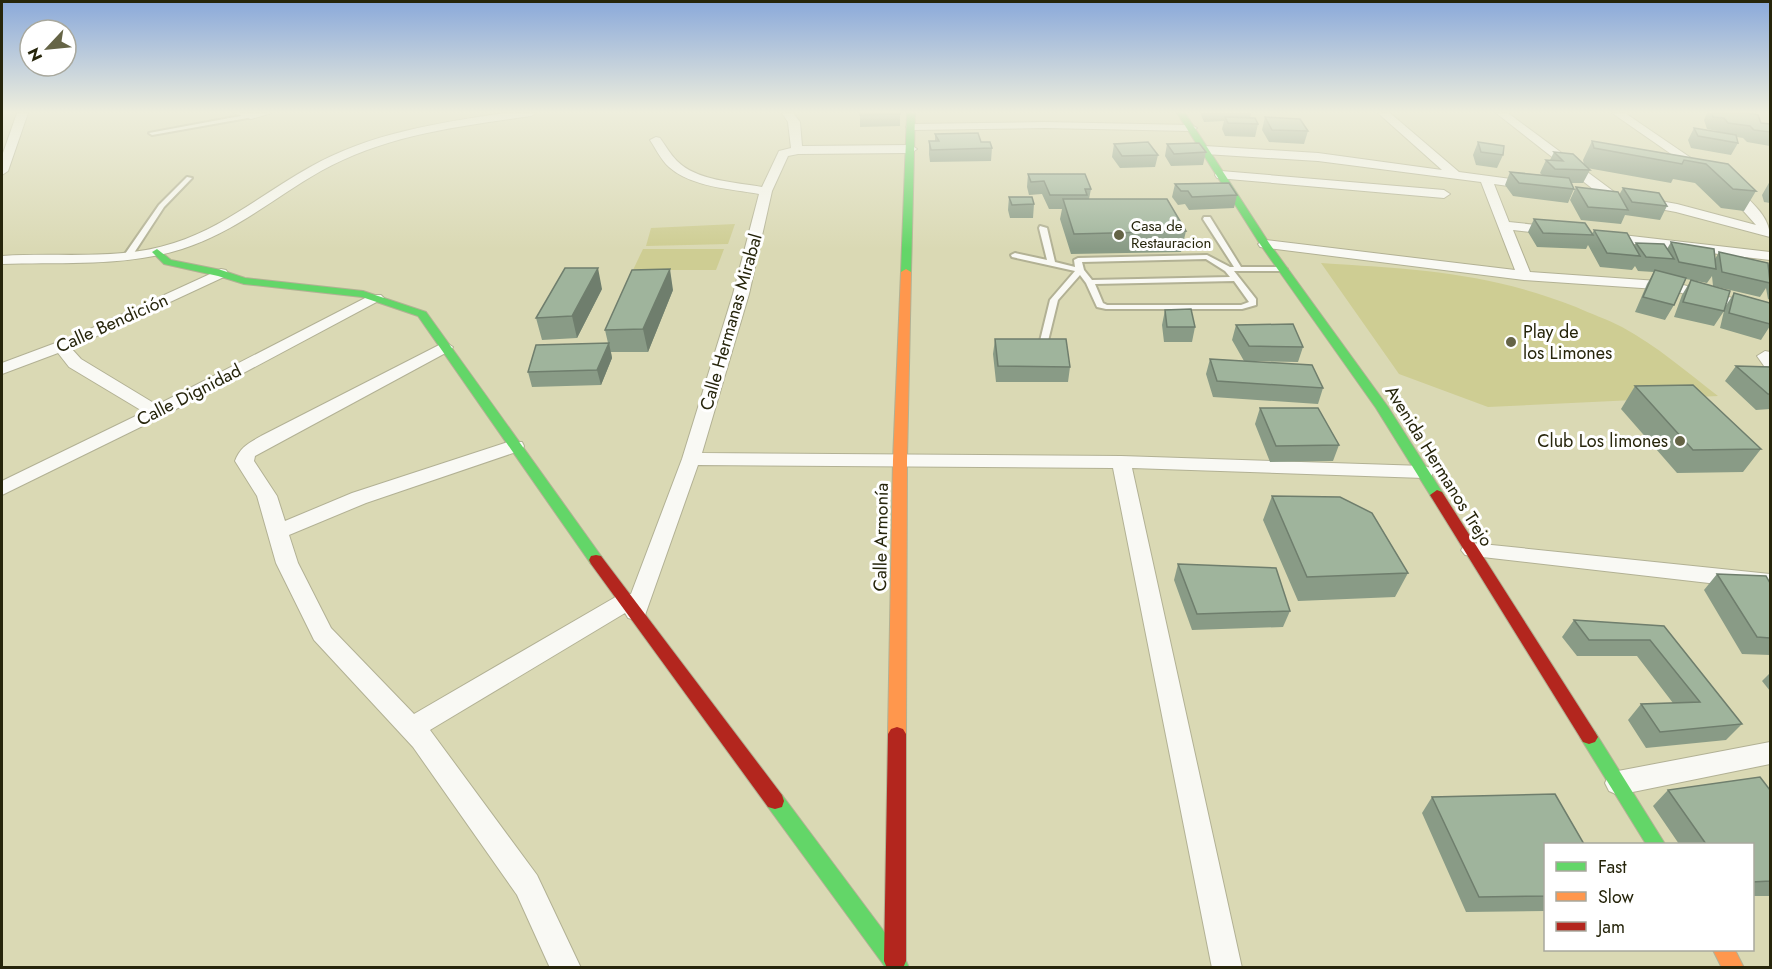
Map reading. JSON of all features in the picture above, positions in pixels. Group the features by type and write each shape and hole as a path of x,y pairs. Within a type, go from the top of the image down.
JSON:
{"street":[{"path":"2,260 157,252 206,235 246,214 317,168 337,158"},
{"path":"668,158 673,165 682,170 713,182 766,191"},
{"name":"Calle Hermanas Mirabal","path":"631,607 691,459 741,294 766,191 781,158"},
{"name":"Calle Armonía","path":"897,964 900,460 911,158"},
{"name":"Avenida Hermanos Trejo","path":"1210,158 1264,244 1382,407 1655,843"},
{"path":"1328,158 1545,187"},
{"path":"1436,158 1454,174"},
{"path":"1561,158 1612,197"},
{"path":"1685,158 1724,184 1751,209 1769,232"},
{"path":"1221,175 1444,194"},
{"path":"1486,180 1524,276"},
{"path":"1581,192 1677,208 1769,232"},
{"path":"1504,225 1571,233"},
{"path":"1594,236 1770,256"},
{"path":"1264,244 1524,276 1672,286 1770,313"},
{"path":"157,252 168,262 221,273 244,281 363,294 422,314 631,607 897,964"},
{"name":"Calle Bendición","path":"2,369 60,346 221,273"},
{"name":"Calle Dignidad","path":"2,489 157,412 376,298"},
{"path":"60,346 75,363 157,412"},
{"path":"446,347 247,453 243,461 267,496 287,564 322,634 412,728 527,885 566,968"},
{"path":"278,532 359,498 515,446"},
{"path":"691,459 1121,462 1424,472"},
{"path":"1121,462 1227,968"},
{"path":"1472,550 1767,586"},
{"path":"412,728 631,607"},
{"path":"1618,783 1770,753"},
{"path":"1724,951 1734,968"}],"lane":[{"path":"129,254 160,206 189,178"},
{"path":"1207,219 1239,269"},
{"path":"1043,228 1051,262"},
{"path":"1015,255 1080,270"},
{"path":"1084,258 1214,259 1228,269 1252,299 1252,303 1248,306 1106,307 1098,302 1090,282 1080,270 1077,261 1084,258"},
{"path":"1228,269 1283,269"},
{"path":"1044,341 1054,300 1080,270"},
{"path":"1090,282 1236,279"}],"shaded area":[{"path":"735,224 728,244 646,246 651,228"},
{"path":"643,249 724,249 716,270 633,270"},
{"name":"Play de los Limones","path":"1321,263 1450,274 1512,286 1543,295 1605,319 1635,334 1718,396 1488,407 1399,374"}],"building":[{"path":"1560,158 1577,158 1590,170 1555,169 1546,160 1563,161"},
{"path":"1650,158 1694,158 1728,164 1756,191 1733,189 1706,164 1684,160 1682,164"},
{"path":"1510,172 1569,178 1574,189 1519,183"},
{"path":"1028,174 1085,174 1091,189 1085,189 1087,195 1050,195 1044,181 1031,182"},
{"path":"1229,183 1237,195 1192,197 1188,191 1181,191 1175,184"},
{"path":"1576,187 1618,192 1628,210 1588,207"},
{"path":"1623,188 1659,193 1667,206 1632,202"},
{"path":"1009,197 1032,197 1034,204 1012,205"},
{"path":"1063,199 1167,199 1186,231 1074,234"},
{"path":"1534,219 1585,223 1593,235 1543,233"},
{"path":"1594,230 1627,233 1640,256 1607,253"},
{"path":"1671,242 1714,249 1716,269 1679,262"},
{"path":"1636,243 1664,244 1674,259 1646,257"},
{"path":"1719,252 1768,263 1770,283 1722,272"},
{"path":"565,268 598,268 572,316 536,318"},
{"path":"670,269 643,329 605,330 632,270"},
{"path":"1655,270 1686,278 1674,305 1643,297"},
{"path":"1691,280 1730,291 1724,311 1683,302"},
{"path":"1734,293 1770,303 1770,324 1729,313"},
{"path":"1191,309 1195,327 1167,327 1165,310"},
{"path":"1293,324 1303,347 1249,346 1236,325"},
{"path":"995,339 1066,339 1070,367 998,366"},
{"path":"609,343 597,370 528,372 536,345"},
{"path":"1210,359 1312,365 1323,388 1217,381"},
{"path":"1736,366 1770,367 1770,394 1768,394"},
{"path":"1693,385 1761,449 1693,450 1635,386"},
{"path":"1260,408 1318,408 1339,445 1276,446"},
{"path":"1272,496 1340,497 1372,513 1408,573 1307,577"},
{"path":"1178,564 1276,568 1290,611 1197,614"},
{"path":"1717,574 1766,576 1770,583 1770,638 1757,637"},
{"path":"1574,620 1664,626 1742,724 1660,732 1641,704 1700,702 1650,640 1589,640"},
{"path":"1760,777 1770,790 1770,881 1754,882 1754,843 1705,843 1668,790"},
{"path":"1555,794 1583,843 1544,843 1544,896 1479,897 1432,797"}],"traffic: fast":[{"path":"906,272 910,158"},
{"path":"1210,158 1265,244 1382,407 1437,495"},
{"path":"157,252 168,262 221,273 244,281 363,294 422,314 596,560"},
{"path":"1589,737 1655,843"},
{"path":"775,801 899,968"}],"traffic: slow":[{"path":"897,734 900,460 906,272"},
{"path":"1724,951 1734,968"}],"traffic: jam":[{"path":"1437,495 1589,737"},
{"path":"596,560 775,801"},
{"path":"895,961 897,734"}],"place":[{"name":"Casa de Restauracion","path":"1119,235"},
{"name":"Play de los Limones","path":"1511,342"},
{"name":"Club Los limones","path":"1680,441"}]}
